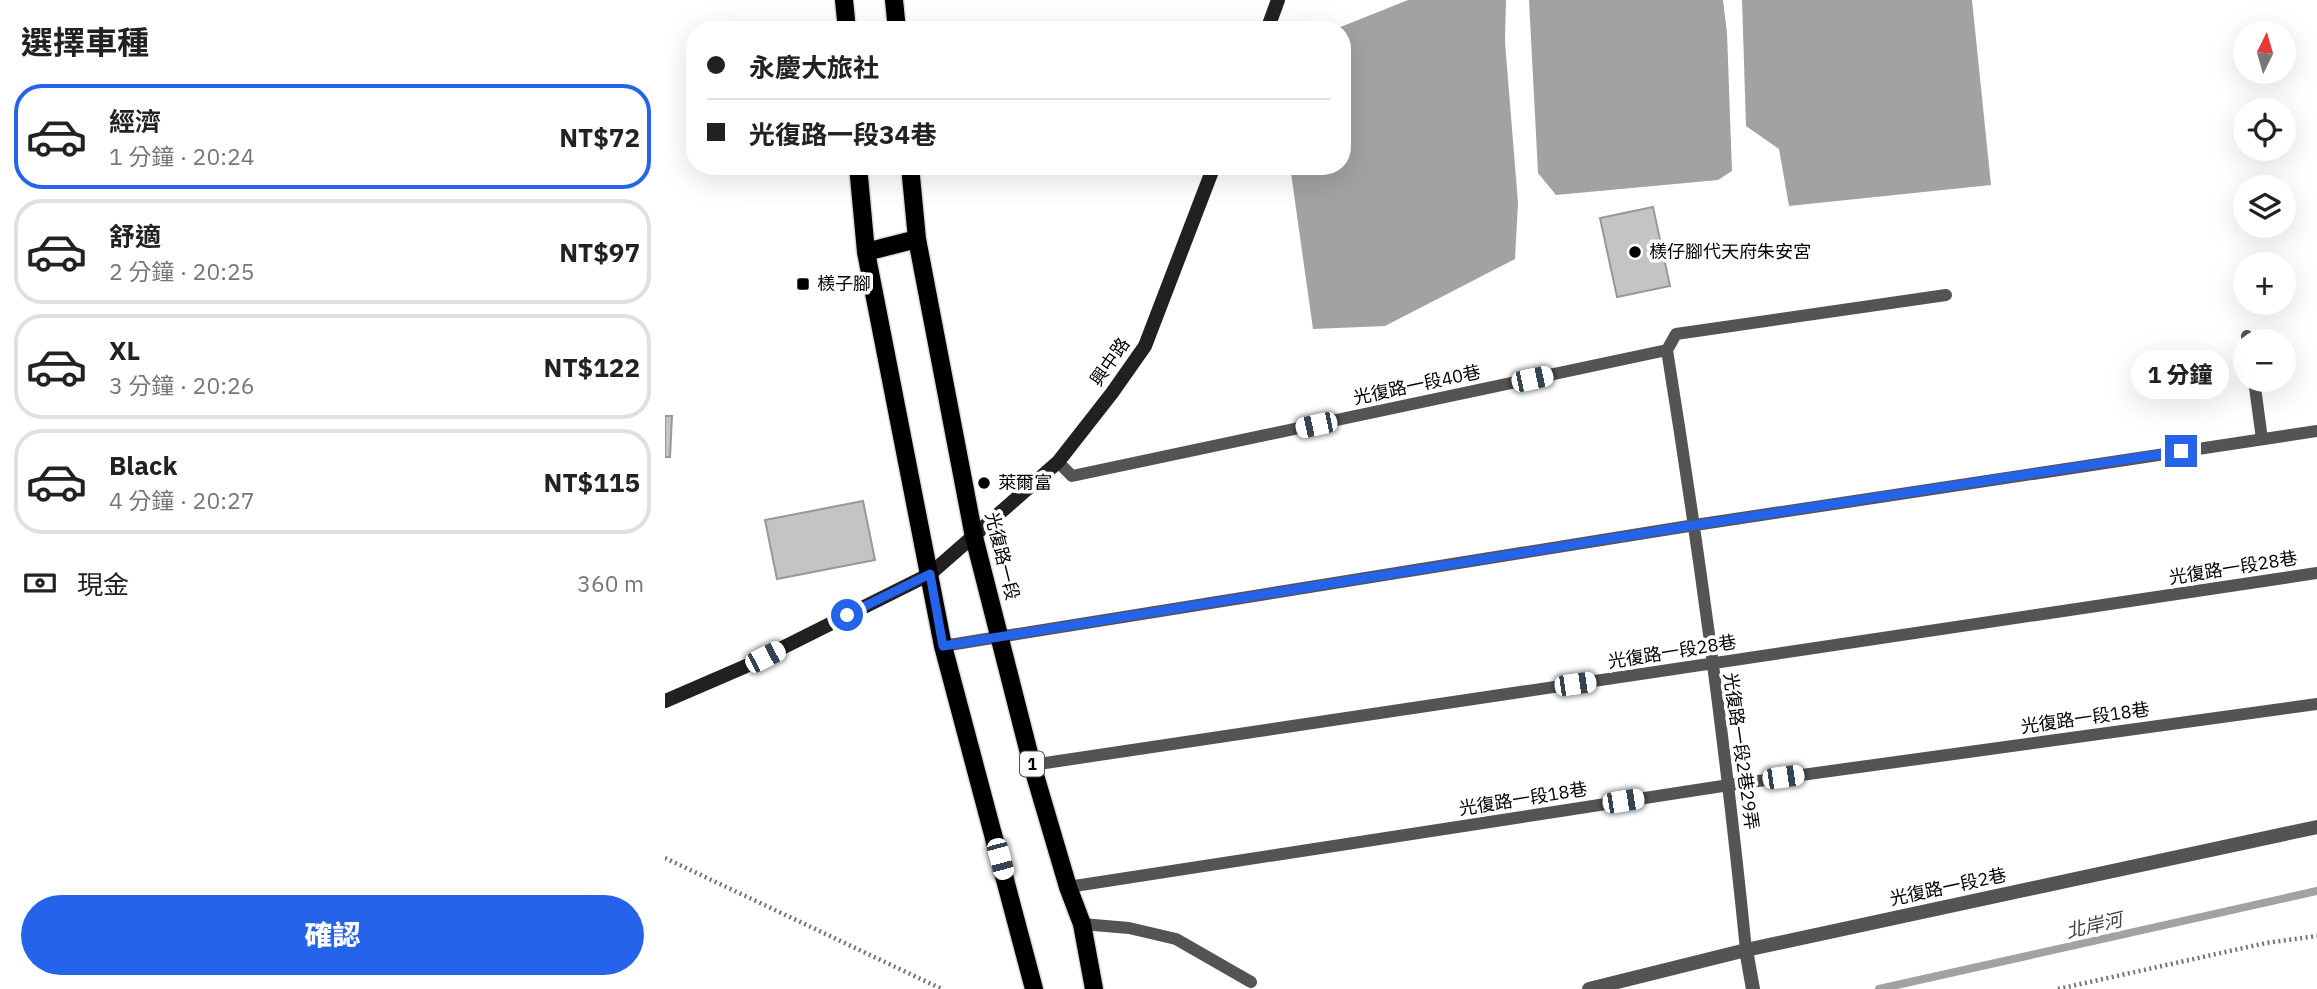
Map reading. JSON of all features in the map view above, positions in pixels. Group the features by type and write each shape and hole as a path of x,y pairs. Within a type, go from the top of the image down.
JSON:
{"main road":[{"path":"844,0 845,21"},
{"path":"894,0 896,21"},
{"path":"860,175 866,252 943,646 1034,989"},
{"name":"光復路一段","path":"911,175 917,239 974,537 1033,765 1081,923 1094,989"},
{"path":"866,252 917,239"}],"street":[{"path":"1270,21 1278,0"},
{"name":"興中路","path":"665,701 744,667 930,574 1058,462 1146,346 1211,175"},
{"name":"光復路一段2巷","path":"1589,989 1747,950 2317,827"},
{"path":"1747,950 1753,989"}],"lane":[{"name":"光復路一段40巷","path":"1058,462 1072,476 1667,350 1676,334 1946,295"},
{"name":"光復路一段2巷29弄","path":"1667,350 1695,525 1729,785 1747,950"},
{"path":"2255,392 2262,439"},
{"path":"943,646 1695,525 2317,431"},
{"name":"光復路一段28巷","path":"1033,765 2317,573"},
{"name":"光復路一段18巷","path":"1068,887 1729,785 2317,704"},
{"path":"1081,923 1129,928 1176,939 1251,982"}],"path":[{"path":"665,858 942,989"},
{"path":"2058,989 2266,943 2317,936"}],"shaded area":[{"path":"1408,0 1506,0 1505,42 1518,203 1515,259 1385,326 1313,329 1291,175 1351,175 1351,23"},
{"path":"1529,0 1723,0 1727,33 1732,171 1718,180 1556,195 1538,173"},
{"path":"1742,0 1972,0 1991,185 1789,206 1779,149 1746,126"}],"building":[{"name":"檨仔腳代天府朱安宮","path":"1653,207 1670,286 1617,297 1600,218"},
{"path":"665,416 672,416 670,457 665,457"},
{"path":"863,501 875,560 777,579 765,520"}],"waterway":[{"name":"北岸河","path":"1879,989 2317,891"}],"place":[{"name":"檨仔腳代天府朱安宮","path":"1635,252"},
{"name":"檨子腳","path":"803,284"},
{"name":"萊爾富","path":"984,483"}],"route":[{"path":"847,615 930,574 943,646 1695,525 2181,451"}]}
